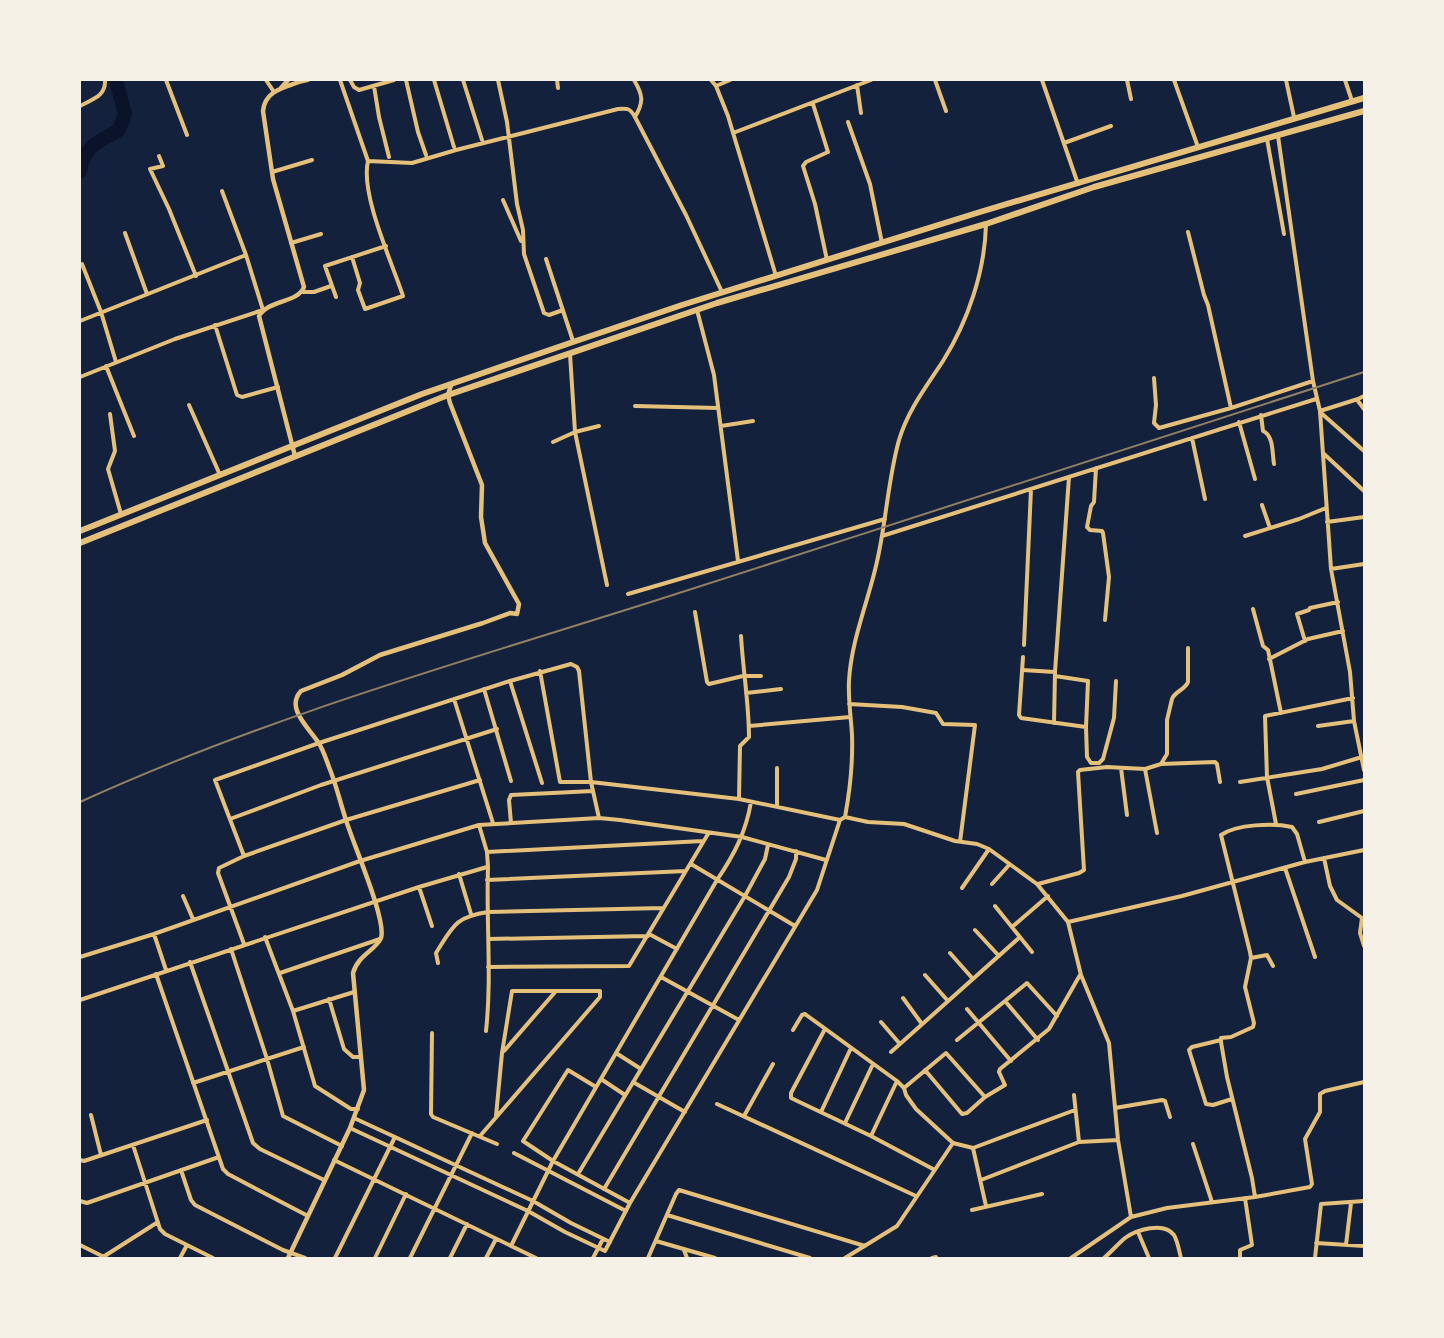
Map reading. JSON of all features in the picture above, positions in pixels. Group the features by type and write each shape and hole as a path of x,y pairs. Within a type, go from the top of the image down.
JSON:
{"highway":[{"path":"80,531 422,394 451,386 573,342 776,276 1294,117 1365,98"},
{"path":"80,543 448,395 697,310 986,224 1094,187 1365,111"}],"street":[{"path":"80,106 102,95 105,80"},
{"path":"166,80 187,135"},
{"path":"266,80 273,92"},
{"path":"281,88 288,80"},
{"path":"303,292 304,283 272,172 264,111 265,100 273,92 299,81 308,80"},
{"path":"340,80 368,161 366,171 369,196 403,296 365,309 358,290 360,283 352,257"},
{"path":"350,80 359,90 394,80"},
{"path":"406,80 418,132 426,155"},
{"path":"434,80 454,147"},
{"path":"463,80 482,140"},
{"path":"498,80 523,230 522,243"},
{"path":"557,80 558,88"},
{"path":"634,80 642,96 642,105 635,117"},
{"path":"711,80 716,86 733,134 776,276"},
{"path":"716,86 730,80"},
{"path":"733,134 871,80"},
{"path":"935,80 946,111"},
{"path":"1042,80 1078,184"},
{"path":"1127,80 1131,99"},
{"path":"1174,80 1198,148"},
{"path":"1287,80 1294,117"},
{"path":"1345,80 1352,101"},
{"path":"857,85 861,113"},
{"path":"374,86 389,157"},
{"path":"813,104 828,152 806,162 803,166 815,204 827,261"},
{"path":"368,161 412,163 508,136 627,108 635,117 686,215 722,293"},
{"path":"848,122 870,184 882,244"},
{"path":"1064,143 1111,126"},
{"path":"1278,136 1313,381 1320,411 1331,569 1343,631 1354,721 1365,770"},
{"path":"1268,139 1284,234"},
{"path":"159,156 163,166 150,169 196,276"},
{"path":"272,172 312,160"},
{"path":"222,191 246,255 263,310"},
{"path":"503,200 522,243 529,273 544,314 549,315 563,310"},
{"path":"845,817 852,755 849,704 851,661 876,569 892,473 902,431 912,409 950,349 966,316 985,251 986,224"},
{"path":"1188,232 1208,305 1231,408"},
{"path":"125,233 147,294"},
{"path":"291,243 321,234"},
{"path":"336,297 325,266 386,246"},
{"path":"80,321 246,255"},
{"path":"546,259 573,342"},
{"path":"82,264 101,312 116,362"},
{"path":"80,377 215,325 263,310 303,292 314,292 331,286"},
{"path":"263,310 259,316 261,326 295,456"},
{"path":"697,310 714,375 738,561"},
{"path":"215,325 237,395 242,397 278,387"},
{"path":"570,353 575,432 607,585"},
{"path":"106,366 134,436"},
{"path":"1154,378 1156,405 1154,423 1159,428 1231,408 1313,381"},
{"path":"289,1256 342,1146 364,1090 353,973 356,964 380,939 380,924 374,901 335,781 319,743 299,717 297,695 301,691 342,675 380,655 510,613 517,614 519,604 485,543 481,517 482,485 454,415 448,395 451,386"},
{"path":"1320,411 1365,396"},
{"path":"882,536 1317,398"},
{"path":"1358,399 1365,409"},
{"path":"189,405 220,476"},
{"path":"635,406 718,408"},
{"path":"1320,411 1365,452"},
{"path":"110,414 115,451 108,469 121,514"},
{"path":"1261,415 1263,431 1270,437 1274,464"},
{"path":"721,426 753,422"},
{"path":"1239,422 1255,479"},
{"path":"553,442 575,432 599,426"},
{"path":"1192,438 1205,499"},
{"path":"1323,453 1365,491"},
{"path":"1096,468 1094,502 1091,506 1087,527 1089,530 1103,533 1109,577 1105,620"},
{"path":"1054,723 1055,674 1069,477"},
{"path":"1024,645 1031,489"},
{"path":"1262,505 1270,528"},
{"path":"1245,536 1299,519 1326,507"},
{"path":"1326,522 1365,517"},
{"path":"628,594 885,519"},
{"path":"1331,569 1365,564"},
{"path":"1305,641 1297,615 1310,608 1338,602"},
{"path":"1253,609 1263,646 1268,650 1281,713"},
{"path":"695,612 709,684 743,676 761,676"},
{"path":"1269,659 1305,641 1343,631"},
{"path":"739,799 740,746 749,737 741,636"},
{"path":"1161,764 1167,754 1167,720 1172,699 1188,682 1188,648"},
{"path":"1023,657 1020,717 1023,720 1086,727"},
{"path":"244,856 214,780 484,689 540,671 571,664 577,667 591,782 599,818"},
{"path":"1022,670 1088,681 1087,757 1091,763 1103,759 1114,718 1116,681"},
{"path":"540,671 560,782 591,782 739,799 840,820"},
{"path":"510,681 542,783"},
{"path":"484,689 511,781"},
{"path":"746,693 781,690"},
{"path":"1276,824 1267,777 1264,717 1353,698"},
{"path":"454,699 493,824"},
{"path":"849,704 902,707 936,713 944,724 975,725 960,842"},
{"path":"749,726 850,717"},
{"path":"1318,726 1354,721"},
{"path":"230,819 335,781 497,729"},
{"path":"1240,782 1322,769 1362,757"},
{"path":"1037,884 1084,870 1078,772 1080,770 1145,769 1161,764 1215,762 1220,782"},
{"path":"777,768 777,806"},
{"path":"1121,768 1127,815"},
{"path":"1145,769 1157,833"},
{"path":"244,944 218,870 244,856 346,820 480,780"},
{"path":"1296,794 1365,780"},
{"path":"511,823 509,800 511,795 593,791"},
{"path":"511,1246 553,1161 742,837 751,802"},
{"path":"1319,822 1365,811"},
{"path":"350,1128 528,1211 605,1251 630,1203 817,890 840,820 845,817 868,822 904,824 960,842 977,843 989,849 1037,884 1068,922 1081,975 1109,1043 1118,1140 1131,1217"},
{"path":"80,957 154,934 360,861 479,825 599,818 742,837 826,860"},
{"path":"1232,1099 1213,1105 1206,1104 1189,1050 1192,1047 1221,1040 1254,1025 1245,987 1251,958 1221,835 1229,830 1276,824 1295,829 1305,862"},
{"path":"479,825 487,852 490,996 486,1031"},
{"path":"488,967 629,966 708,834"},
{"path":"487,852 703,842"},
{"path":"578,1174 745,896 765,859 768,845"},
{"path":"962,888 989,849"},
{"path":"1068,922 1233,883 1305,862 1365,850"},
{"path":"604,1189 794,868 796,851"},
{"path":"1324,858 1330,886 1337,900 1362,918 1360,933 1365,946"},
{"path":"691,864 795,926"},
{"path":"992,884 1009,865"},
{"path":"80,1000 374,901 487,867"},
{"path":"1285,868 1315,957"},
{"path":"487,880 687,871"},
{"path":"459,874 471,915"},
{"path":"419,887 432,926"},
{"path":"183,896 193,919"},
{"path":"1012,927 1048,896"},
{"path":"995,906 1032,952"},
{"path":"438,963 436,954 453,926 471,915 488,912 663,908"},
{"path":"975,930 999,956"},
{"path":"154,934 166,970"},
{"path":"489,939 649,935 677,949"},
{"path":"265,937 293,1011 315,1086 351,1109 358,1109"},
{"path":"891,1052 1020,937"},
{"path":"280,973 380,939"},
{"path":"231,949 284,1116 342,1146"},
{"path":"950,953 973,978"},
{"path":"1251,958 1267,955 1273,966"},
{"path":"190,962 253,1143 257,1148 324,1180"},
{"path":"156,974 223,1169 228,1174 308,1216"},
{"path":"925,975 948,1001"},
{"path":"925,1070 962,1114 967,1113 984,1097 1005,1085 999,1072 1049,1029 1081,975"},
{"path":"660,977 739,1020"},
{"path":"957,1040 1027,983 1057,1016"},
{"path":"502,1053 556,990"},
{"path":"480,1136 600,997 601,993 598,990 512,991 502,1053 496,1116"},
{"path":"293,1011 354,992"},
{"path":"903,998 922,1024"},
{"path":"329,999 344,1049 353,1057 361,1057"},
{"path":"1005,1001 1038,1040"},
{"path":"966,1009 1011,1061"},
{"path":"793,1030 801,1015 805,1014 897,1081 904,1088 916,1109 953,1143 973,1148 1075,1110"},
{"path":"881,1022 900,1044"},
{"path":"825,1029 790,1096 933,1169"},
{"path":"432,1033 431,1114 437,1120 497,1144"},
{"path":"1221,1040 1255,1197"},
{"path":"193,1083 304,1047"},
{"path":"821,1112 851,1048"},
{"path":"616,1053 641,1069"},
{"path":"904,1088 946,1053 984,1097"},
{"path":"744,1116 773,1064"},
{"path":"845,1124 873,1064"},
{"path":"596,1086 568,1070 523,1141 553,1161 630,1203"},
{"path":"601,1079 626,1095"},
{"path":"871,1136 897,1081"},
{"path":"633,1082 684,1112"},
{"path":"1071,1258 1131,1217 1167,1208 1255,1197 1310,1187 1305,1139 1320,1112 1320,1094 1365,1082"},
{"path":"1074,1095 1079,1142"},
{"path":"1115,1108 1164,1100 1170,1117"},
{"path":"717,1104 916,1196"},
{"path":"91,1115 101,1155"},
{"path":"354,1118 533,1201 610,1242"},
{"path":"80,1160 84,1161 207,1120"},
{"path":"410,1258 472,1133"},
{"path":"335,1258 395,1137"},
{"path":"981,1180 1079,1142 1118,1140"},
{"path":"845,1258 897,1226 933,1169 953,1143"},
{"path":"1193,1144 1212,1202"},
{"path":"133,1145 160,1229 165,1234 213,1258"},
{"path":"973,1148 986,1206"},
{"path":"514,1153 626,1211"},
{"path":"80,1201 87,1203 219,1157"},
{"path":"334,1160 536,1258"},
{"path":"181,1170 191,1200 195,1205 289,1256 305,1258"},
{"path":"648,1258 679,1191 865,1246"},
{"path":"375,1258 406,1194"},
{"path":"972,1210 1042,1194"},
{"path":"1240,1258 1240,1250 1252,1245 1245,1198"},
{"path":"1315,1258 1321,1204 1365,1201"},
{"path":"1346,1245 1351,1203"},
{"path":"667,1215 810,1258"},
{"path":"80,1245 104,1258 158,1222"},
{"path":"566,1232 571,1223"},
{"path":"450,1258 467,1224"},
{"path":"1104,1258 1124,1239 1154,1228 1170,1231 1176,1240 1181,1258"},
{"path":"1138,1232 1149,1258"},
{"path":"486,1258 496,1239"},
{"path":"592,1258 603,1239"},
{"path":"656,1240 715,1258"},
{"path":"1316,1244 1365,1246"},
{"path":"180,1258 187,1245"},
{"path":"684,1249 687,1258"},
{"path":"520,1258 523,1252"}],"waterway":[{"path":"80,171 89,150 99,141 119,130 125,114 116,80"}],"railway":[{"path":"80,802 220,744 362,693 1364,372"}]}
